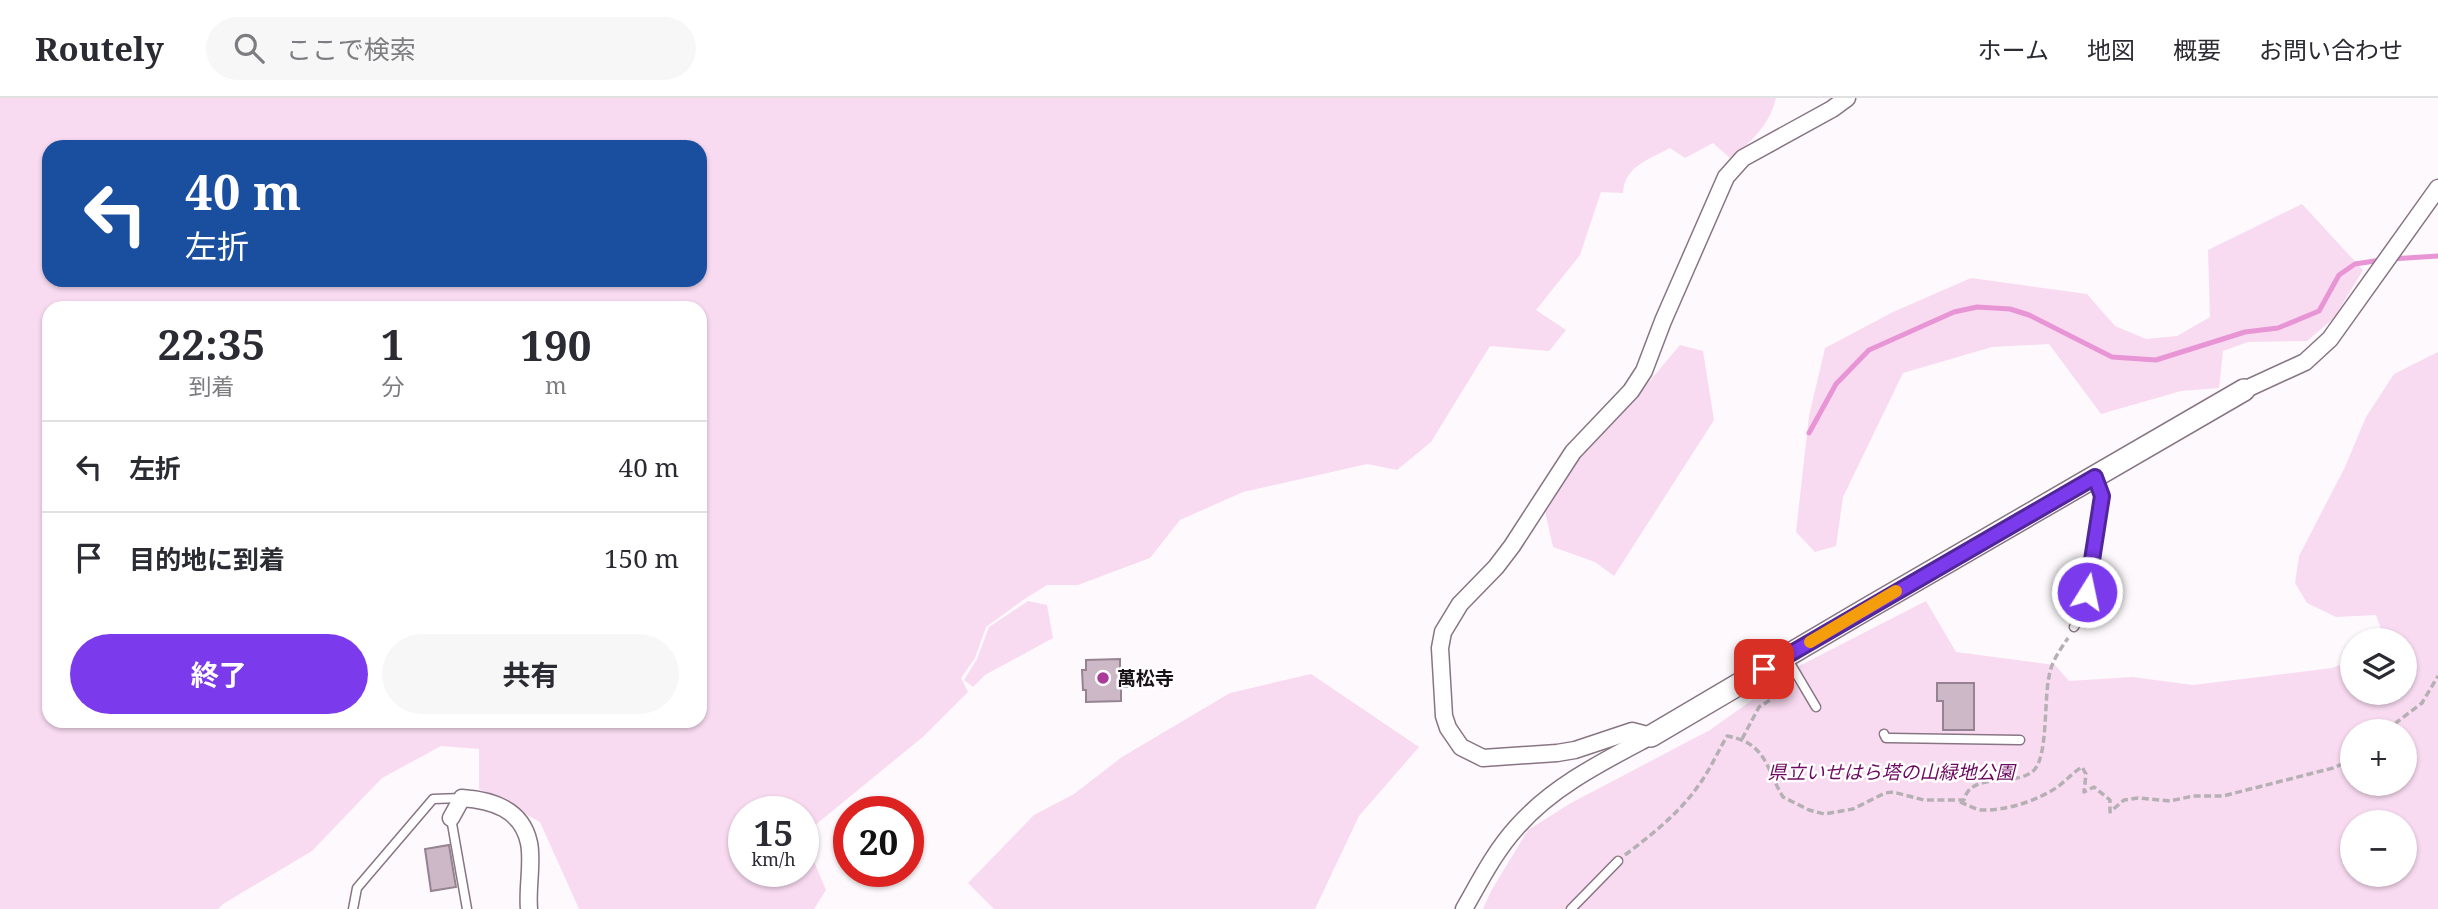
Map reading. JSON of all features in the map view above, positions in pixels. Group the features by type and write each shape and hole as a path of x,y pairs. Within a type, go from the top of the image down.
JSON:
{"street":[{"path":"1651,736 1632,731 1575,750 1557,753 1496,758 1483,758 1472,753 1454,739 1444,716 1440,648 1443,632 1460,604 1496,567 1512,546 1573,452 1630,391 1644,371 1726,177 1743,158 1847,98"},
{"path":"1464,909 1494,858 1517,827 1540,804 1606,760 2244,390 2305,362 2330,339 2438,188"},
{"path":"451,818 462,797 483,799 513,812 530,844 529,909"}],"lane":[{"path":"2074,626 2080,617 2087,592 2102,496 2095,477"},
{"path":"1786,656 1816,707"},
{"path":"1884,734 1886,738 2020,740"},
{"path":"354,909 357,888 433,799 462,797"},
{"path":"451,818 467,909"},
{"path":"1571,909 1618,861"}],"path":[{"path":"1618,861 1661,828 1689,797 1727,736 1742,738 1765,757 1783,797 1824,814 1853,809 1885,793 1924,800 1959,801 1964,800 1969,790 1978,784 2022,776 2036,767 2045,725 2048,677 2053,662 2074,626"},
{"path":"2401,719 2422,703 2438,676"},
{"path":"1742,738 1759,707 1786,690"},
{"path":"1959,801 1980,810 2013,806 2036,799 2057,787 2081,767 2086,774 2084,792 2094,787 2104,794 2110,800 2110,812 2124,800 2138,798 2170,801 2193,796 2222,796 2340,765"}],"green space":[{"path":"0,98 1776,98 1769,117 1759,132 1730,158 1713,143 1685,158 1670,148 1633,170 1628,176 1623,193 1601,192 1580,255 1536,310 1566,330 1549,351 1490,346 1431,442 1397,470 1367,464 1243,492 1180,520 1150,558 1078,585 1047,585 986,627 975,658 961,678 968,692 924,736 851,796 833,796 833,810 819,822 819,796 728,796 728,887 819,887 819,873 826,890 814,909 579,909 540,822 479,789 479,749 441,746 382,778 312,851 218,909 0,909"},
{"path":"2302,204 2363,270 2334,318 2307,341 2248,342 2223,351 2219,388 2181,391 2101,414 2049,344 1992,347 1903,373 1843,497 1836,546 1815,552 1796,532 1809,416 1825,348 1893,312 1971,278 2087,294 2115,326 2146,339 2177,336 2210,317 2208,250"},
{"path":"1680,345 1703,351 1714,420 1614,576 1595,562 1553,547 1545,511 1572,465 1627,408"},
{"name":"県立いせはら塔の山緑地公園","path":"2438,352 2438,909 1483,909 1528,830 1571,803 1710,730 1801,665 1926,601 1956,652 2055,665 2069,681 2132,677 2193,685 2340,665 2340,705 2417,705 2417,628 2381,628 2376,615 2336,617 2307,603 2295,583 2299,556 2345,467 2366,417 2394,374"},
{"path":"1028,601 1047,605 1053,638 985,675 973,687 964,680 977,659 989,627"},
{"path":"1311,674 1419,747 1359,816 1315,909 994,909 968,883 1034,815 1074,794 1122,757 1230,693"}],"building":[{"path":"1120,659 1120,672 1127,671 1128,687 1121,687 1121,701 1086,702 1082,670 1086,670 1086,660"},
{"path":"1937,683 1974,683 1974,730 1943,730 1943,701 1937,701"},
{"path":"449,845 456,887 431,891 425,849"}],"waterway":[{"path":"2391,259 2438,256"},
{"path":"1809,433 1836,384 1869,350 1954,312 1977,307 2010,309 2029,315 2112,357 2156,360 2245,332 2278,328 2319,311 2339,275 2355,264 2381,260"}],"slow traffic":[{"path":"1810,642 1896,591"}],"place":[{"name":"萬松寺","path":"1103,678"}],"route":[{"path":"1764,669 2095,477 2102,496 2087,592"}]}
